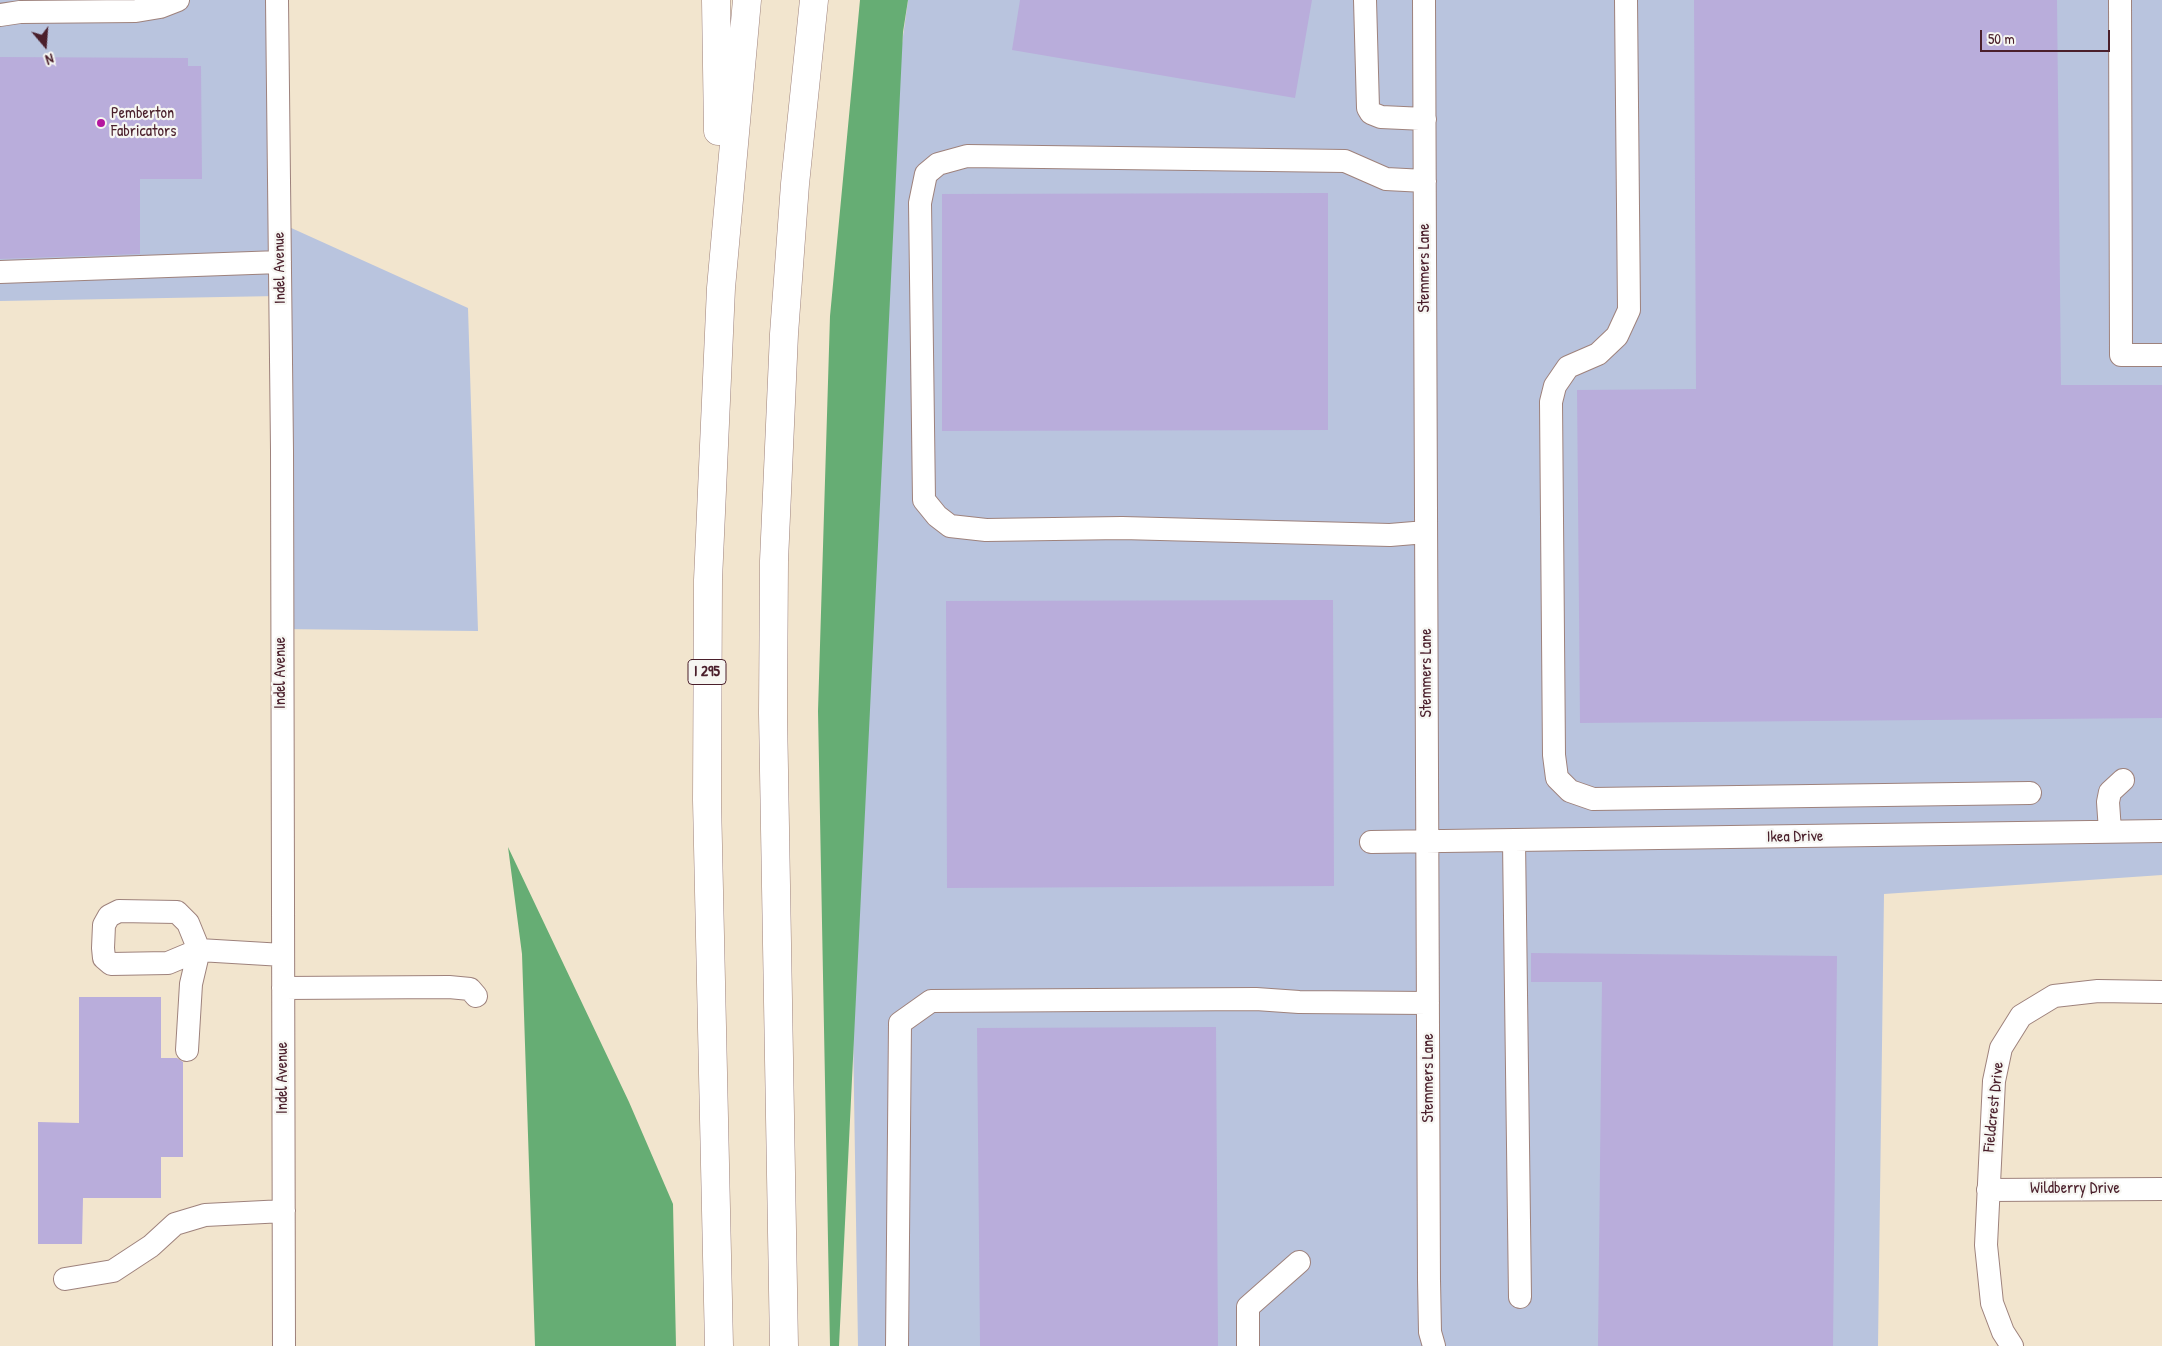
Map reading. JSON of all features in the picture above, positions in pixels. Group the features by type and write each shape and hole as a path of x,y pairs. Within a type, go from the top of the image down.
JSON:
{"highway":[{"path":"716,0 721,288"},
{"name":"I 295","path":"719,1346 706,727 710,507 721,288 747,0"},
{"path":"784,1346 774,713 774,561 785,325 797,166 814,0"}],"street":[{"path":"0,15 20,12 136,11 160,7 178,0"},
{"name":"Indel Avenue","path":"278,0 284,1346"},
{"path":"1365,0 1368,108 1372,113 1381,117 1425,119"},
{"name":"Stemmers Lane","path":"1424,0 1429,1280 1430,1332 1434,1346"},
{"path":"1626,0 1629,310 1617,336 1598,354 1568,368 1555,386 1551,402 1554,755 1557,778 1570,791 1593,799 2030,793"},
{"path":"2120,0 2121,355 2162,355"},
{"path":"1425,181 1386,179 1345,161 967,156 938,164 926,174 920,203 924,500 937,516 950,526 986,530 1122,528 1380,534 1426,532"},
{"path":"0,272 280,262"},
{"path":"2110,832 2108,802 2110,792 2123,780"},
{"name":"Ikea Drive","path":"1371,842 1428,843 2162,831"},
{"path":"1514,841 1520,1297"},
{"path":"187,1050 191,984 200,950 283,954"},
{"path":"283,988 450,987 470,989 476,996"},
{"name":"Fieldcrest Drive","path":"2012,1346 2003,1332 1992,1303 1986,1245 1994,1081 2001,1048 2021,1016 2054,996 2098,991 2162,992"},
{"path":"897,1346 900,1023 931,1001 1256,999 1299,1002 1428,1003"},
{"name":"Wildberry Drive","path":"1988,1190 2162,1189"},
{"path":"65,1278 113,1271 151,1246 175,1224 205,1215 284,1211"},
{"path":"1248,1346 1248,1307 1299,1262"}],"shaded area":[{"path":"0,0 277,0 278,222 468,308 478,631 275,629 278,296 0,301"},
{"path":"908,0 2162,0 2162,875 1884,894 1878,1346 858,1346 844,464"}],"green space":[{"path":"860,0 908,0 903,32 839,1346 830,1346 818,711 830,316"},
{"path":"508,847 629,1102 673,1204 676,1346 535,1346 522,954"}],"building":[{"path":"1020,0 1312,0 1295,98 1012,50"},
{"path":"1694,0 2057,0 2061,385 2162,385 2162,718 1580,723 1577,390 1696,389"},
{"name":"Pemberton Fabricators","path":"0,57 188,58 188,66 201,66 202,179 140,179 140,254 0,259"},
{"path":"1328,193 1328,430 942,431 942,194"},
{"path":"1333,600 1334,886 947,888 946,601"},
{"path":"1531,953 1837,956 1833,1346 1598,1346 1602,982 1531,982"},
{"path":"79,997 161,997 161,1058 177,1058 183,1062 183,1157 161,1157 161,1198 83,1198 82,1244 38,1244 38,1122 79,1123"},
{"path":"1216,1027 1218,1346 980,1346 977,1028"}],"place":[{"name":"Pemberton Fabricators","path":"101,123"}]}
